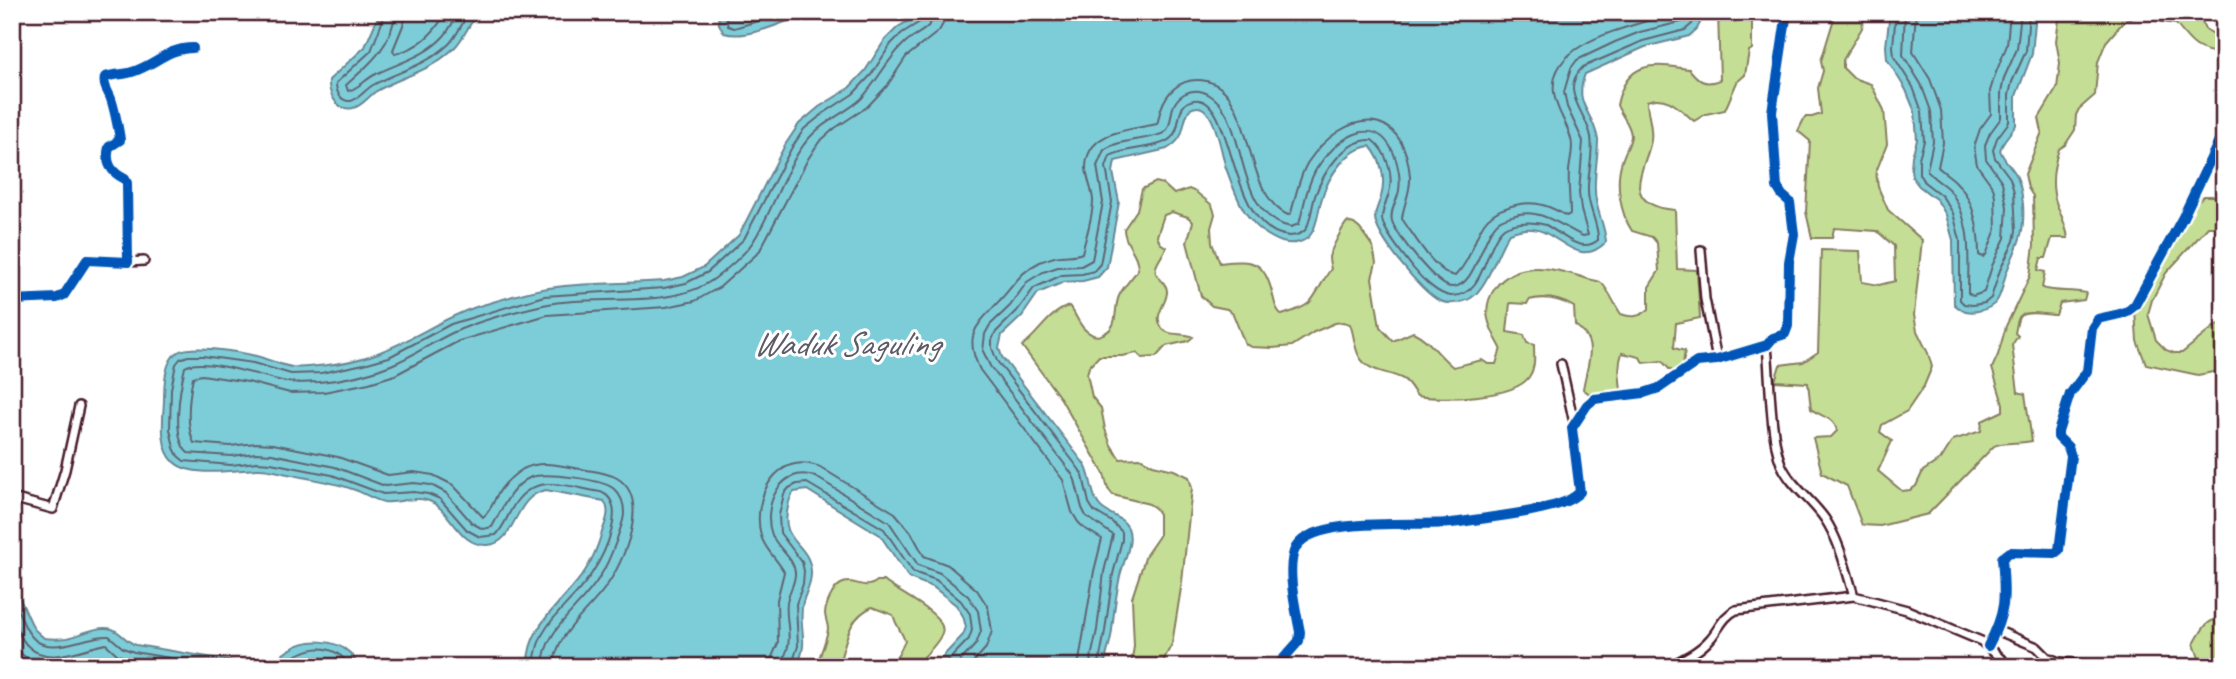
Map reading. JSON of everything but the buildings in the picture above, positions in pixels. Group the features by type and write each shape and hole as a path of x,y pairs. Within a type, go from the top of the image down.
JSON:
{"street":[{"path":"1574,423 1594,399 1644,393 1668,383 1697,362 1717,360 1767,345 1773,338 1785,334 1790,257 1794,241 1790,202 1777,187 1772,112 1787,12"},
{"path":"128,262 127,183 113,172 108,160 109,147 120,140 104,79 134,72 175,50 193,48"},
{"path":"1988,646 2003,613 2005,596 2002,558 2010,552 2055,553 2059,550 2071,456 2068,447 2058,437 2058,432 2070,394 2087,372 2092,328 2098,319 2122,314 2135,305 2183,217 2224,131"},
{"path":"1701,250 1705,299 1717,360"},
{"path":"12,300 57,298 64,295 87,260 144,261"},
{"path":"1767,345 1775,433 1781,462 1787,475 1825,520 1840,551 1854,596"},
{"path":"1276,667 1299,640 1292,568 1295,549 1316,532 1333,528 1449,523 1494,517 1559,504 1577,495 1581,487 1572,433 1574,423 1561,364"},
{"path":"12,498 53,509 79,406"},
{"path":"1668,667 1710,639 1728,613 1854,596 1907,610 1981,640 2010,667"},
{"path":"1996,630 2038,646 2047,657 2059,662 2107,667"}],"green space":[{"path":"1718,12 1752,12 1752,49 1749,51 1745,75 1737,82 1725,110 1706,114 1694,121 1667,101 1647,101 1651,140 1639,187 1647,202 1660,208 1675,210 1677,269 1697,270 1700,318 1676,323 1674,348 1685,351 1683,364 1677,370 1670,370 1662,361 1643,363 1640,357 1622,353 1619,371 1621,400 1600,402 1583,389 1590,346 1583,332 1575,325 1574,307 1552,299 1529,300 1527,304 1510,303 1507,332 1524,335 1527,343 1534,345 1534,366 1529,377 1521,384 1493,394 1459,398 1417,396 1403,379 1373,369 1363,362 1357,352 1350,324 1343,322 1314,332 1292,346 1251,347 1245,344 1233,314 1227,309 1212,306 1201,296 1187,242 1193,222 1188,217 1172,212 1164,215 1157,236 1160,243 1166,247 1156,271 1165,285 1167,296 1159,314 1159,323 1168,333 1193,337 1188,341 1166,346 1156,357 1142,358 1137,353 1099,356 1089,367 1087,374 1092,397 1101,408 1105,429 1120,459 1140,458 1153,465 1174,470 1189,477 1192,488 1172,644 1164,659 1166,666 1188,667 1131,667 1134,646 1132,598 1146,555 1159,536 1159,514 1149,504 1113,495 1108,489 1104,474 1061,399 1022,346 1049,319 1069,306 1082,327 1092,334 1101,335 1112,327 1119,296 1138,269 1124,229 1137,210 1142,189 1156,182 1163,184 1174,194 1189,189 1212,205 1215,214 1211,228 1212,243 1220,263 1250,262 1262,269 1270,284 1276,307 1282,315 1303,307 1312,300 1331,269 1329,257 1340,234 1347,222 1354,224 1373,247 1376,263 1372,278 1380,327 1393,341 1413,332 1453,367 1482,360 1488,364 1496,364 1501,348 1490,326 1488,304 1495,288 1514,272 1537,268 1573,274 1603,284 1621,314 1636,316 1649,309 1649,287 1659,271 1657,243 1652,237 1632,231 1622,206 1620,169 1631,135 1617,105 1627,80 1642,68 1663,66 1689,69 1702,81 1720,80"},
{"path":"1836,12 1864,12 1862,28 1843,60 1843,68 1853,78 1871,84 1884,110 1887,144 1876,172 1878,187 1888,210 1922,240 1914,315 1917,331 1932,367 1924,386 1907,411 1882,425 1880,432 1892,441 1878,471 1902,491 1916,486 1923,471 1941,459 1953,440 1981,431 1982,421 2003,411 1992,368 2006,326 2030,276 2034,245 2033,196 2025,174 2042,132 2039,118 2057,88 2060,63 2056,41 2060,12 2198,12 2205,29 2212,33 2224,30 2224,54 2201,49 2191,42 2176,24 2162,22 2147,14 2125,20 2106,42 2098,62 2095,95 2079,109 2075,130 2059,149 2055,163 2054,191 2068,238 2052,238 2046,258 2041,258 2038,270 2045,272 2042,288 2086,293 2084,300 2060,303 2056,315 2023,314 2017,322 2015,333 2018,336 2012,345 2018,392 2025,394 2032,441 1994,446 1928,514 1880,526 1862,525 1847,486 1822,473 1813,438 1831,437 1837,431 1830,420 1811,409 1808,383 1775,381 1780,365 1803,362 1818,352 1821,250 1860,251 1862,282 1879,285 1895,281 1894,246 1877,231 1834,228 1832,238 1812,238 1806,212 1810,141 1798,131 1805,117 1821,114 1818,88 1823,71 1821,61"},
{"path":"2204,196 2224,196 2224,227 2208,227 2166,273 2148,314 2156,340 2166,350 2174,353 2182,353 2215,326 2224,322 2224,370 2198,375 2146,364 2137,341 2135,310 2151,279 2179,237 2195,203"},
{"path":"884,581 938,619 942,633 937,642 914,667 892,667 905,641 893,615 872,607 852,624 838,667 816,667 827,634 825,613 833,593 838,586 846,582 868,585"},
{"path":"2224,616 2224,667 2193,667 2198,664 2199,658 2194,644 2200,633 2208,623"}],"water":[{"path":"380,12 480,12 458,43 435,63 375,92 356,107 342,107 332,96 329,80 365,47"},
{"path":"718,12 810,12 755,32 734,34 724,33 719,24"},
{"name":"Waduk Saguling","path":"923,12 1701,12 1701,21 1689,36 1645,47 1585,74 1581,94 1598,140 1595,198 1606,242 1596,250 1586,252 1568,247 1541,231 1526,229 1509,233 1482,286 1471,298 1460,302 1444,302 1432,296 1401,263 1383,237 1375,217 1383,177 1380,164 1370,146 1353,152 1339,165 1325,190 1313,230 1308,237 1294,243 1271,237 1245,212 1226,168 1215,127 1205,110 1198,107 1189,110 1178,140 1167,149 1115,161 1113,172 1119,202 1107,267 1098,277 1064,282 1038,293 1022,316 1002,335 999,348 1002,357 1085,465 1099,505 1126,524 1130,534 1104,667 933,667 963,635 966,627 956,605 933,587 909,578 880,535 807,490 794,492 786,519 791,535 809,561 811,571 801,619 803,649 796,667 528,667 529,652 540,627 576,583 593,557 607,516 604,501 546,490 527,501 505,536 488,545 478,544 469,540 435,504 426,500 384,502 340,485 266,469 202,472 181,467 169,456 163,433 165,381 167,367 178,352 194,349 228,351 295,367 335,364 377,353 476,307 525,293 572,285 664,281 683,277 704,267 739,235 785,145 799,124 819,107 848,89 865,71 885,40 898,27"},
{"path":"1890,12 2036,12 2032,54 2016,96 2016,125 2000,150 2018,180 2023,200 2022,232 1999,297 1986,309 1968,312 1954,304 1953,240 1946,215 1937,200 1912,177 1912,156 1917,140 1915,112 1906,90 1887,59"},
{"path":"12,582 34,629 44,638 67,638 107,628 115,630 136,645 262,666 298,645 321,642 344,648 359,667 12,667"}],"cycle path":[{"path":"1276,667 1299,641 1291,566 1296,547 1306,537 1323,531 1368,524 1451,523 1526,512 1562,503 1580,492 1572,428 1594,399 1644,393 1659,388 1697,362 1717,360 1767,345 1773,338 1785,334 1788,326 1789,262 1794,234 1790,202 1777,187 1772,112 1787,12"},
{"path":"12,300 57,298 64,295 87,260 128,262 127,183 113,170 109,162 109,147 120,140 105,77 132,72 168,54 193,48"},
{"path":"1988,646 2002,613 2002,558 2010,552 2055,553 2059,550 2071,456 2068,447 2058,437 2058,432 2070,394 2087,371 2092,328 2098,319 2122,313 2135,305 2183,217 2224,131"}]}
